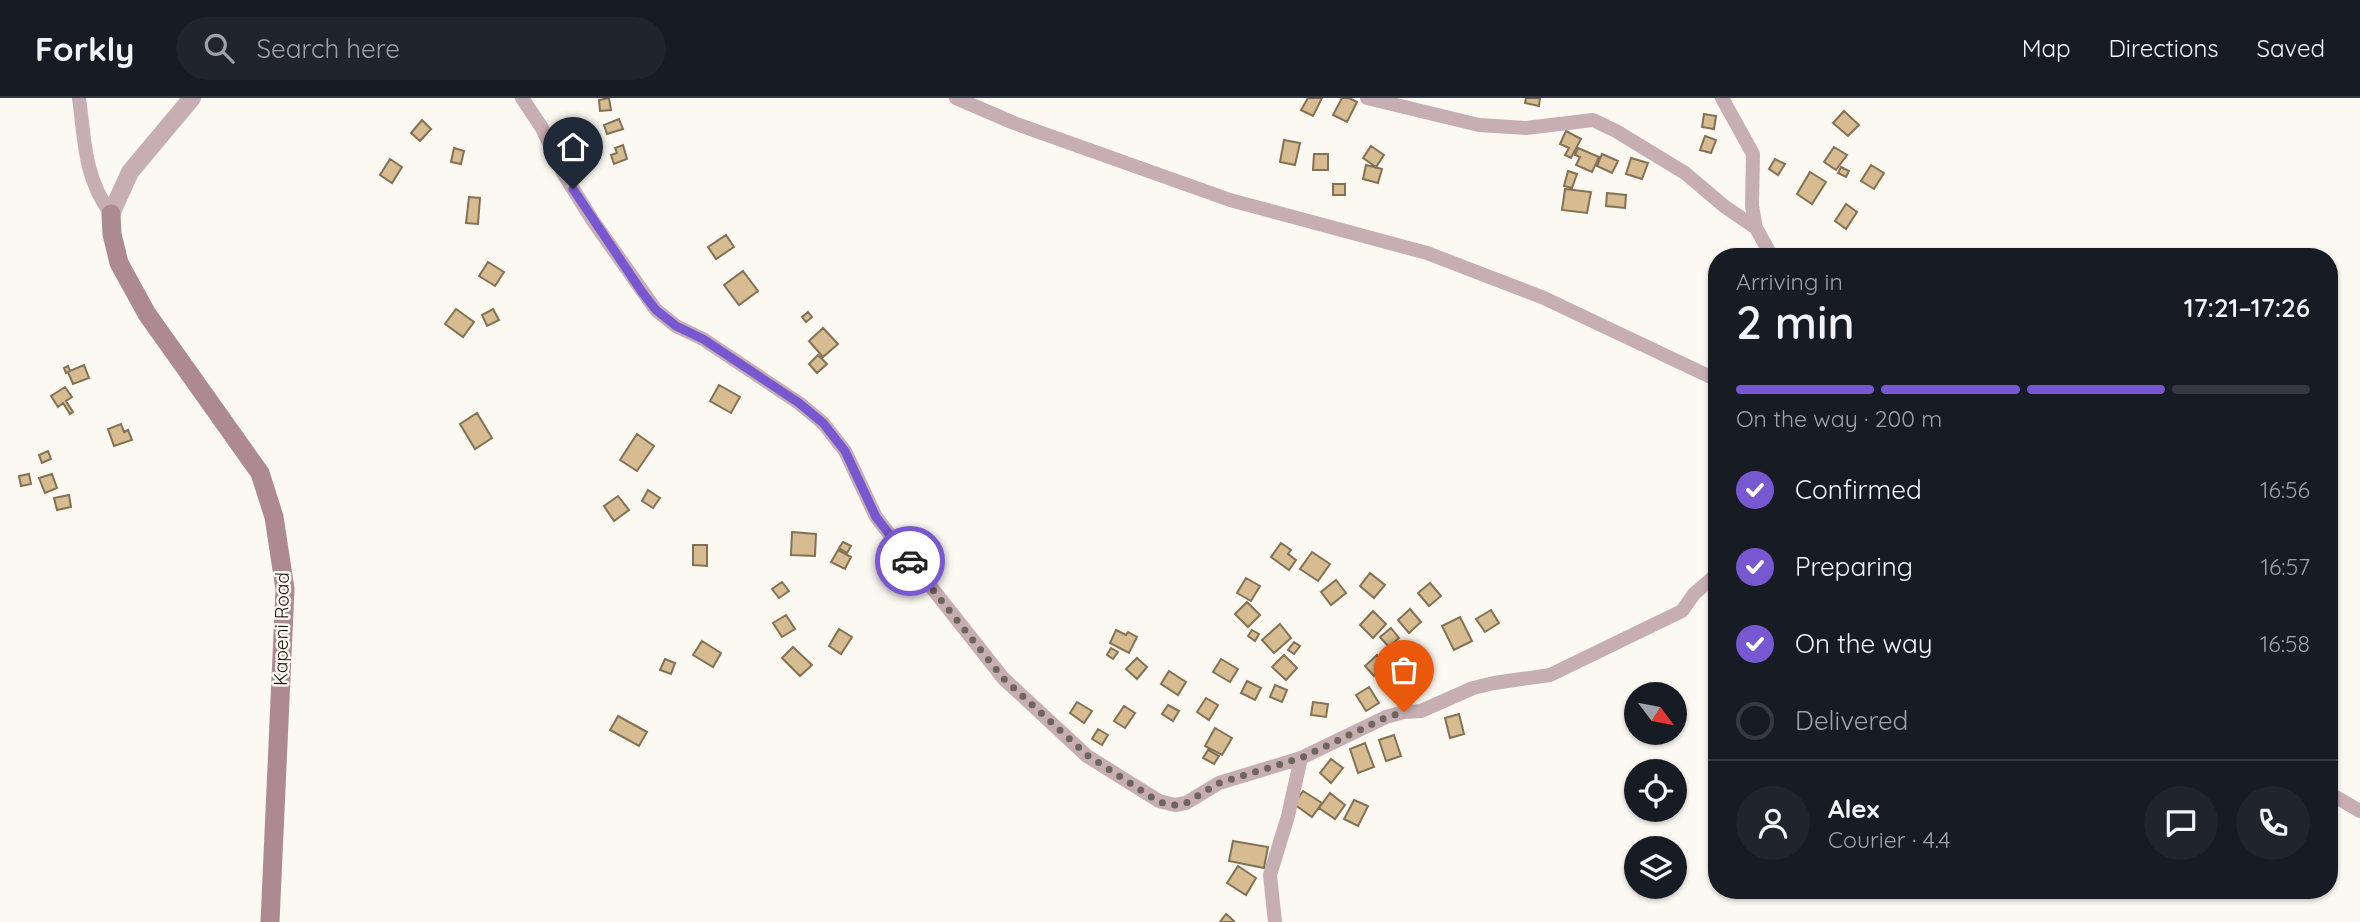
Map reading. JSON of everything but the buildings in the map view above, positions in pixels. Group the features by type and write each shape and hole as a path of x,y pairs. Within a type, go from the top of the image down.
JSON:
{"main road":[{"name":"Kapeni Road","path":"111,214 112,234 119,263 148,314 260,473 274,517 285,589 270,922"}],"street":[{"path":"79,98 88,167 93,185 111,214"},
{"path":"111,214 130,172 192,98"},
{"path":"523,98 542,128 563,173 656,310 676,326 703,339 799,403 823,423 845,451 876,517 1003,678 1087,755 1159,802 1175,805 1186,803 1219,783 1301,758 1387,717 1421,711 1485,685 1550,675 1682,611 1694,594 1708,582"},
{"path":"956,98 1014,123 1230,200 1427,253 1544,298 1708,376"},
{"path":"1367,98 1479,125 1526,128 1593,120 1685,173 1724,206 1756,228"},
{"path":"1722,98 1753,154 1752,206 1756,228 1767,248"},
{"path":"1275,922 1270,875 1288,816 1301,758"},
{"path":"2338,798 2360,811"}],"way so far":[{"path":"910,561 1003,678 1087,755 1159,802 1175,805 1186,803 1219,783 1301,758 1387,717 1404,712"}],"route":[{"path":"573,189 656,310 676,326 703,339 799,403 823,423 845,451 876,517 910,561"}]}
